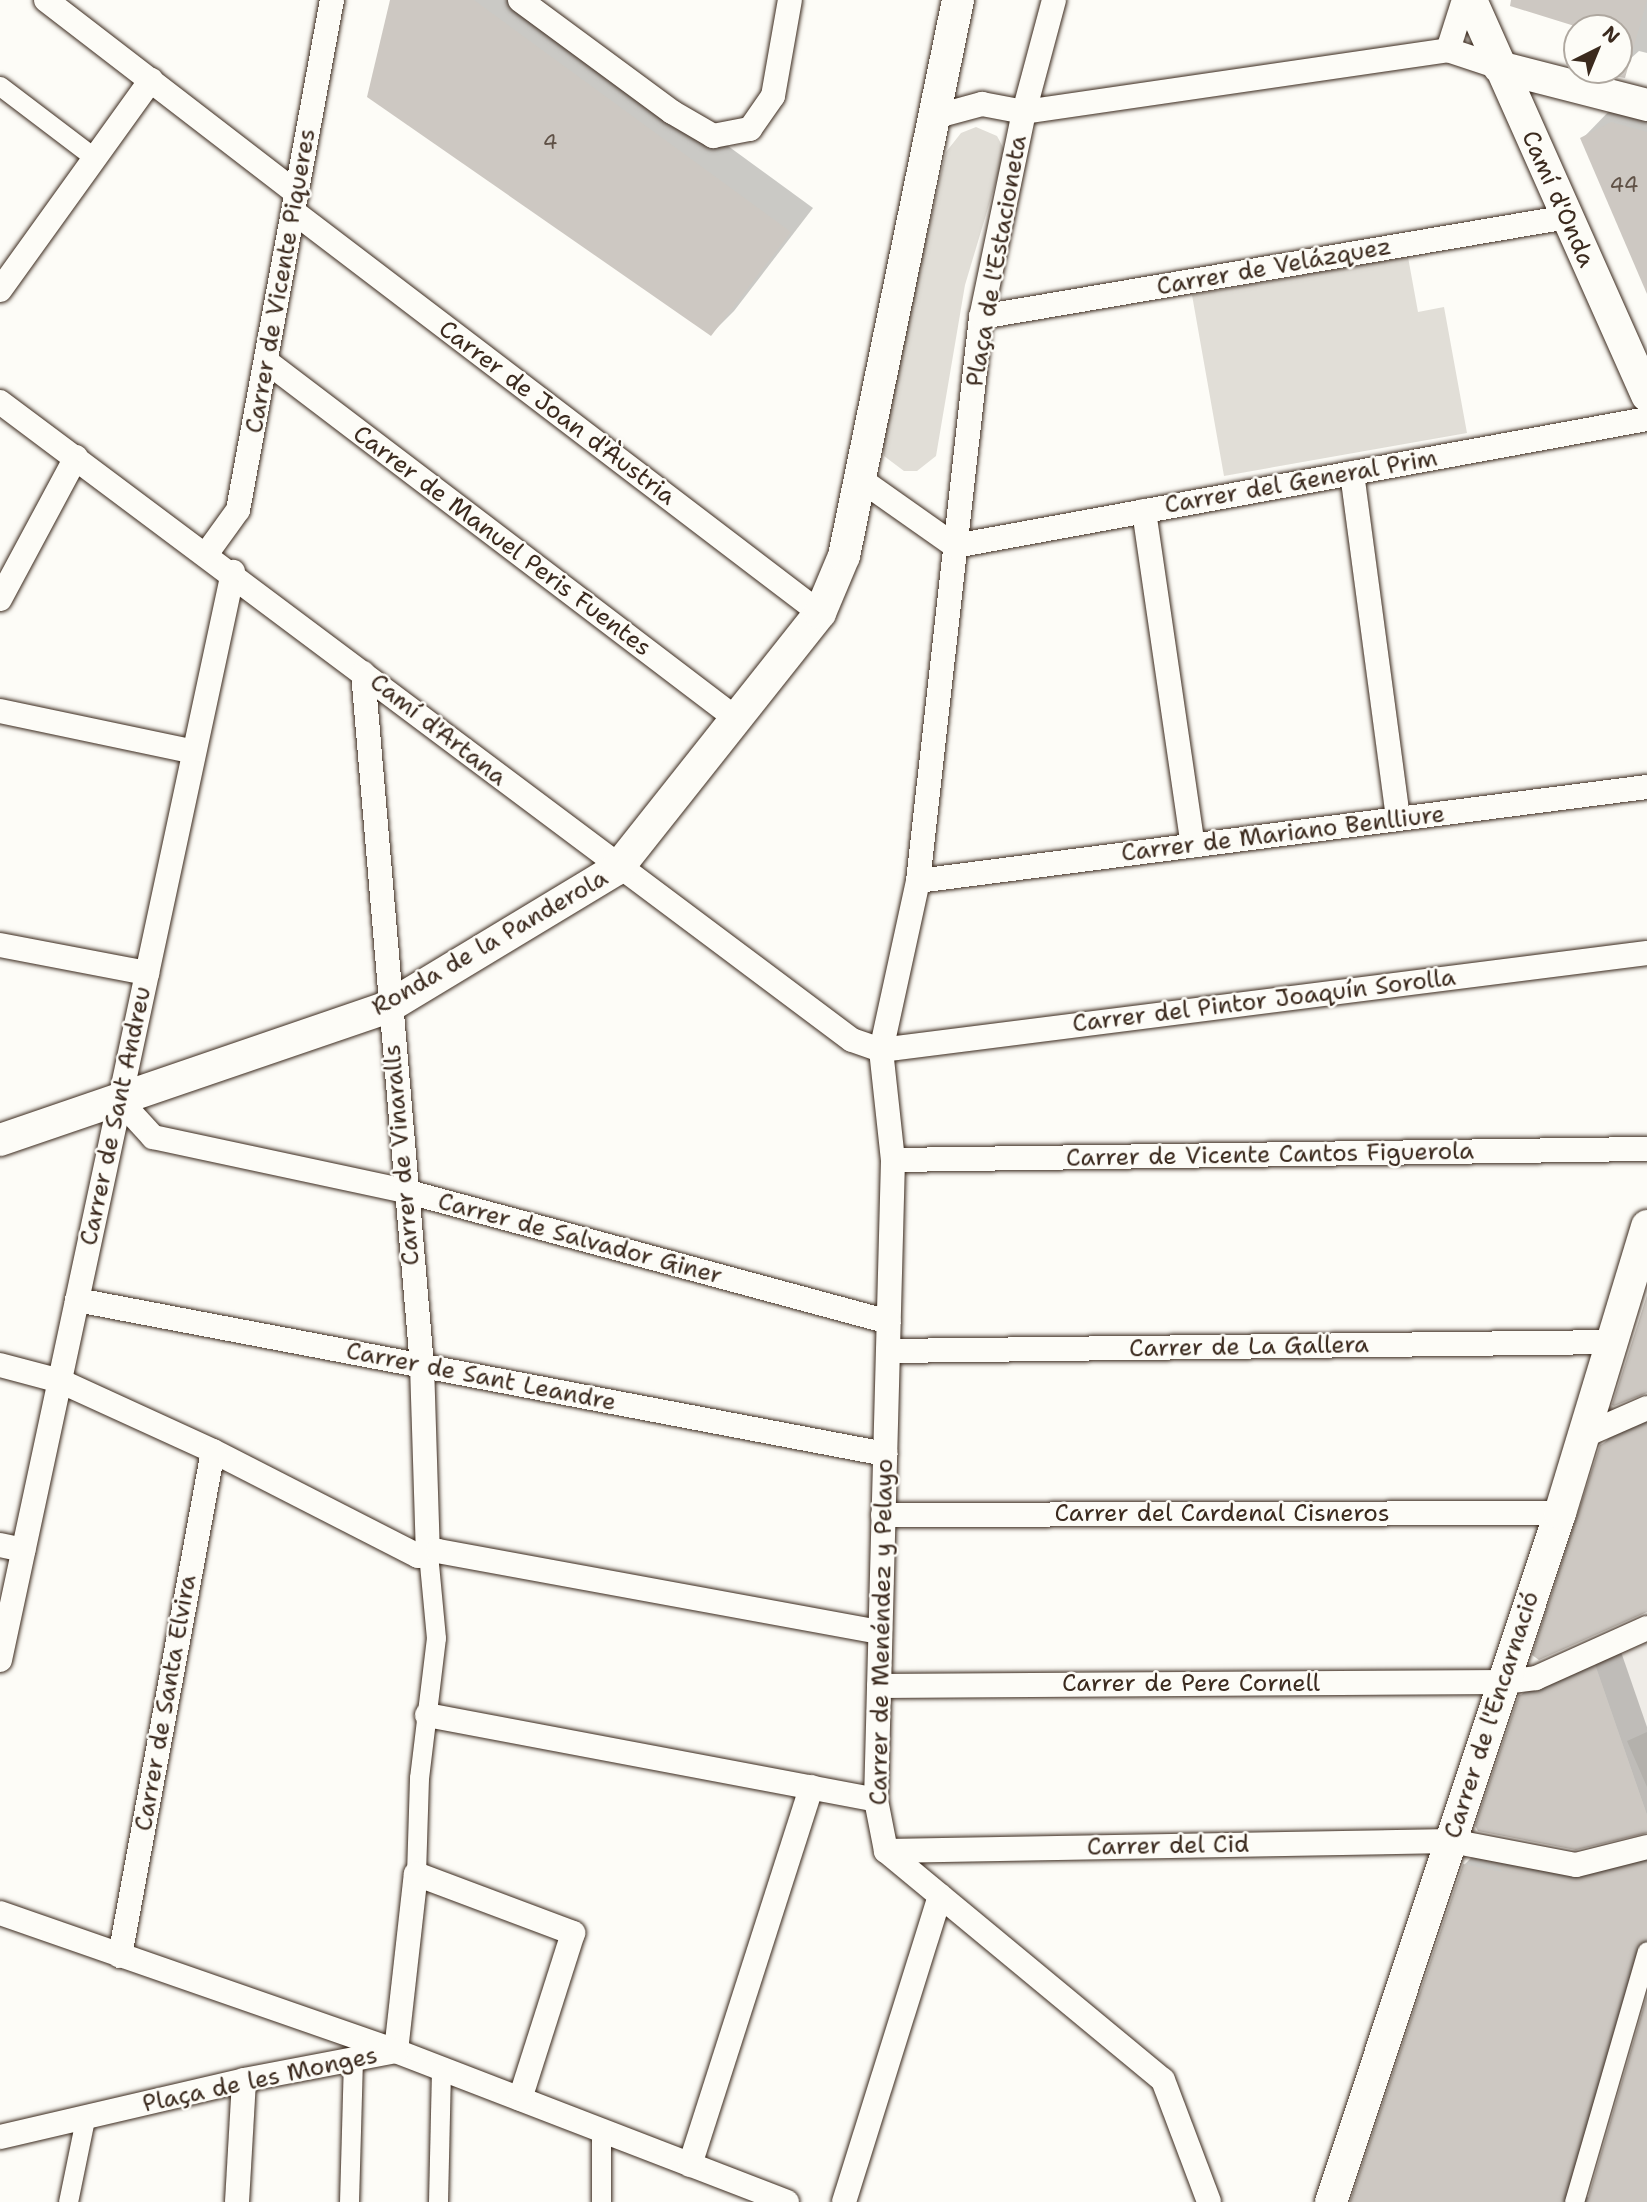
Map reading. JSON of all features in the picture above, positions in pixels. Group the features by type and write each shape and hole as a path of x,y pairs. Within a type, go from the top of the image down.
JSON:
{"street":[{"name":"Carrer de Joan d'Àustria","path":"46,0 151,80 296,202 820,613"},
{"name":"Carrer de Vicente Piqueres","path":"206,553 239,510 332,0"},
{"path":"520,0 673,112 713,136 750,129 773,96 790,0"},
{"path":"955,546 860,479 958,0"},
{"path":"1054,0 1024,111 1448,50 1499,67 1647,105"},
{"path":"1448,50 1464,0"},
{"name":"Camí d'Onda","path":"1471,0 1647,396"},
{"path":"0,290 151,80"},
{"path":"0,86 95,158"},
{"name":"Plaça de l'Estacioneta","path":"918,881 982,317 1024,111 982,104 934,117"},
{"name":"Carrer de Velázquez","path":"982,317 1567,217"},
{"name":"Carrer de Manuel Peris Fuentes","path":"266,361 738,720"},
{"name":"Camí d'Artana","path":"0,402 233,572 617,869 852,1040 881,1049"},
{"name":"Carrer del General Prim","path":"955,546 1647,419"},
{"path":"0,600 76,457"},
{"path":"1352,472 1398,818"},
{"name":"Ronda de la Panderola","path":"0,1140 388,1007 617,869 738,720 820,613 844,556 860,479"},
{"path":"1144,511 1193,845"},
{"name":"Carrer de Sant Andreu","path":"0,1660 12,1547 60,1381 233,572"},
{"name":"Carrer de Vinaralls","path":"363,673 388,1007 422,1365 428,1553"},
{"path":"0,711 194,752"},
{"name":"Carrer de Mariano Benlliure","path":"918,881 1647,788"},
{"name":"Carrer de Menéndez y Pelayo","path":"886,1851 876,1800 893,1160 881,1049 918,881"},
{"path":"0,945 147,973"},
{"name":"Carrer del Pintor Joaquín Sorolla","path":"881,1049 1647,953"},
{"name":"Carrer de Salvador Giner","path":"120,1101 153,1137 405,1191 889,1322"},
{"name":"Carrer de Vicente Cantos Figuerola","path":"893,1160 1647,1149"},
{"name":"Carrer de l'Encarnació","path":"1331,2202 1560,1513 1647,1226"},
{"name":"Carrer de Sant Leandre","path":"77,1300 885,1454"},
{"name":"Carrer de La Gallera","path":"888,1351 1610,1342"},
{"path":"0,1365 60,1381 213,1451 418,1556 438,1551 880,1632"},
{"path":"1581,1437 1647,1408"},
{"name":"Carrer de Santa Elvira","path":"120,1956 213,1451"},
{"name":"Carrer del Cardenal Cisneros","path":"883,1515 1560,1513"},
{"path":"428,1553 436,1638 427,1714 416,1874 396,2051 787,2202"},
{"name":"Carrer de Pere Cornell","path":"879,1686 1504,1682 1536,1678 1647,1628"},
{"path":"427,1714 876,1800"},
{"path":"690,2165 811,1787"},
{"name":"Carrer del Cid","path":"886,1851 1451,1841 1576,1865 1647,1847"},
{"path":"886,1851 1163,2080 1209,2202"},
{"path":"416,1874 573,1933 520,2099"},
{"path":"844,2202 940,1896"},
{"name":"Plaça de les Monges","path":"0,1913 396,2051"},
{"path":"1574,2202 1647,1951"},
{"name":"Plaça de les Monges","path":"0,2137 244,2080 353,2062 396,2051"},
{"path":"349,2202 353,2062"},
{"path":"438,2202 441,2069"},
{"path":"237,2202 244,2080"},
{"path":"68,2202 85,2119"},
{"path":"601,2130 601,2202"}],"shaded area":[{"path":"976,127 997,136 1005,151 965,285 936,456 917,471 904,471 884,456 882,432 946,152 961,133"},
{"path":"1408,257 1418,312 1444,307 1467,433 1224,476 1192,295"},
{"path":"1647,1639 1647,1815 1594,1662"},
{"path":"1647,1732 1647,1787 1627,1741"}],"building":[{"path":"390,0 474,0 791,232 711,336 367,97"},
{"path":"1511,0 1647,0 1633,50 1633,14 1563,14 1563,22 1510,6"},
{"path":"1611,122 1647,132 1647,294 1580,138"},
{"path":"1647,1295 1647,1393 1614,1406 1612,1405"},
{"path":"1647,1424 1647,1612 1539,1660 1532,1655 1600,1445"},
{"path":"1596,1667 1647,1815 1647,1833 1576,1850 1478,1831 1475,1826 1519,1695 1542,1692"},
{"path":"1647,1862 1647,1939 1635,1948 1562,2202 1350,2202 1463,1864 1502,1872 1498,1865 1574,1880"},
{"path":"1647,1995 1647,2202 1587,2202"}]}
